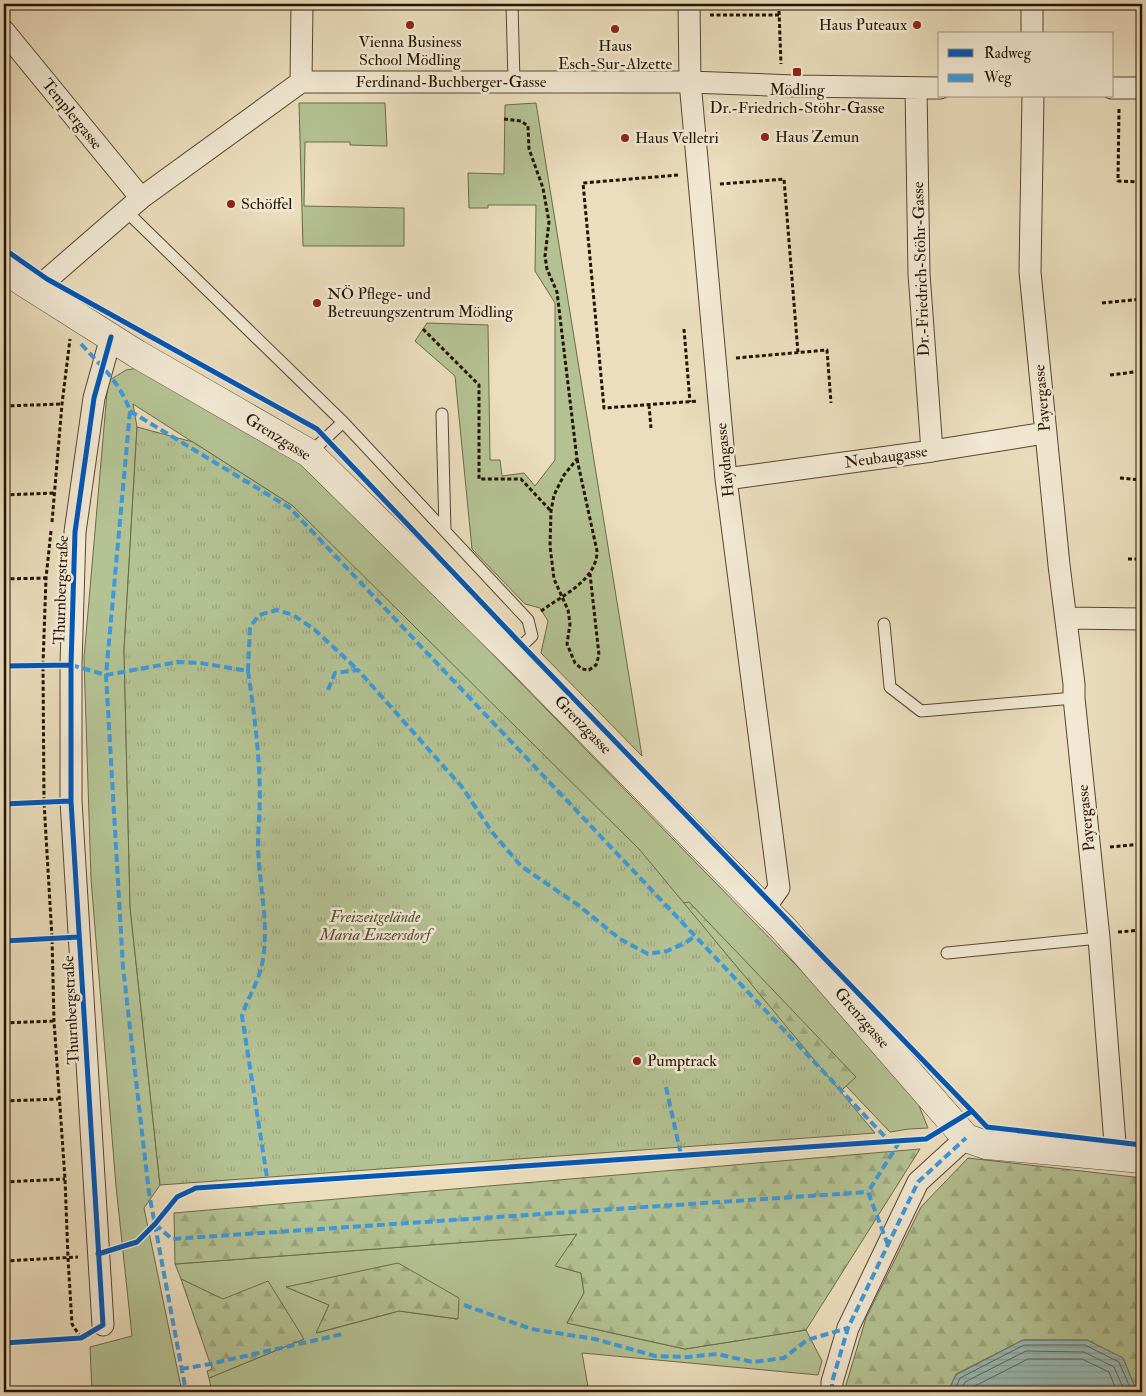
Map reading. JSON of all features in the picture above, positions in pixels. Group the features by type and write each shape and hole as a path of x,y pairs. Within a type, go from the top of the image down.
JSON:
{"street":[{"path":"35,290 133,204 301,82 302,4"},
{"path":"1032,4 1032,32"},
{"name":"Haydngasse","path":"689,9 690,82 726,479 779,888 764,909"},
{"name":"Templergasse","path":"4,31 133,204"},
{"name":"Ferdinand-Buchberger-Gasse","path":"301,82 690,82 938,88"},
{"name":"Dr.-Friedrich-Stöhr-Gasse","path":"916,88 919,274 932,451"},
{"path":"1116,88 1142,88"},
{"name":"Payergasse","path":"1033,98 1030,272 1059,565 1074,684 1089,849 1099,938 1129,1157"},
{"name":"Grenzgasse","path":"4,270 111,337 309,454 513,654 764,909 966,1138"},
{"name":"Thurnbergstraße","path":"102,1325 71,801 71,665 75,532 94,398 111,337"},
{"name":"Neubaugasse","path":"726,479 932,451 1045,433"},
{"path":"1066,618 1142,619"},
{"path":"832,1392 832,1382 848,1328 918,1182 966,1138 986,1145 1129,1157"}],"lane":[{"path":"512,4 514,82"},
{"path":"133,204 343,422 528,620 532,636 513,654"},
{"path":"442,414 445,531"},
{"path":"309,454 343,422"},
{"path":"884,624 890,687 921,711 1074,698"},
{"path":"947,953 1099,938"}],"path":[{"path":"689,9 780,13 781,85"},
{"path":"1116,88 1118,181 1142,182"},
{"path":"504,119 521,121 528,126 529,149 544,188 549,222 545,256 547,270 557,292 577,459 597,551 597,562 590,574 528,620"},
{"path":"719,400 604,408 584,183 699,179 784,179 798,353"},
{"path":"1102,303 1142,299 1142,309"},
{"path":"423,329 479,385 479,480 521,479 550,511"},
{"path":"684,329 690,402"},
{"path":"70,339 46,578 43,664 44,802 52,938 58,1099 65,1179 72,1324 81,1338 81,1348"},
{"path":"715,360 827,350 831,403"},
{"path":"1110,375 1142,371"},
{"path":"4,406 62,404"},
{"path":"649,405 651,428"},
{"path":"577,459 564,475 554,495 550,511 550,546 554,579 568,610 570,624 568,644 575,663 582,669 589,670 596,665 599,655 590,574"},
{"path":"1120,478 1142,480"},
{"path":"4,495 56,493"},
{"path":"1128,559 1142,559"},
{"path":"4,580 46,578"},
{"path":"33,665 71,665"},
{"path":"36,803 71,801"},
{"path":"1089,849 1142,844"},
{"path":"42,939 79,937"},
{"path":"4,1023 54,1021"},
{"path":"4,1102 58,1099"},
{"path":"4,1182 65,1179"},
{"path":"98,1254 136,1242 160,1217"},
{"path":"4,1261 68,1258"},
{"path":"71,1339 81,1338 102,1325"}],"green space":[{"path":"299,103 385,103 387,146 350,145 350,142 305,142 304,206 404,208 404,246 303,246"},
{"path":"536,103 642,756 541,653 548,621 540,608 525,604 472,549 455,376 415,341 427,323 488,325 490,460 500,460 502,476 524,473 535,486 555,460 555,303 535,271 536,205 488,205 488,208 469,208 468,173 504,174 505,105"},
{"path":"139,368 314,471 909,1081 928,1128 890,1132 293,506 133,404 137,427 124,650 130,907 160,1185 144,1208 182,1392 92,1392 90,1347 132,1336 116,1186 91,879 84,658 108,381 126,370"},
{"name":"Freizeitgelände Maria Enzersdorf","path":"137,427 193,442 293,506 639,849 875,1133 160,1185 130,907 124,650"},
{"path":"689,902 856,1077 832,1099 652,908"},
{"path":"920,1149 806,1330 685,1349 567,1323 584,1293 581,1273 555,1266 577,1234 175,1264 174,1213"},
{"path":"968,1158 1142,1178 1142,1392 1137,1392 1123,1358 1087,1340 1023,1340 956,1374 948,1392 846,1392 846,1385 866,1318 921,1207"},
{"path":"577,1234 556,1266 581,1273 584,1293 567,1323 685,1349 806,1330 822,1361 818,1375 582,1353 589,1392 212,1392 209,1378 304,1339 181,1279 175,1264","holes":["286,1287 457,1319 399,1311 317,1333 329,1305"]},
{"path":"398,1263 459,1298 458,1319 399,1311 316,1333 329,1305 286,1287"},
{"path":"181,1279 223,1299 268,1281 304,1339 209,1378 207,1371 212,1369"}],"water":[{"path":"1023,1340 1087,1340 1123,1358 1137,1392 948,1392 956,1375"}],"marked path":[{"path":"81,344 103,367 121,391 130,411 106,675 123,967 149,1193 186,1392"},
{"path":"130,411 290,508 889,1141"},
{"path":"71,665 106,675 178,662 200,663 248,671 250,627 259,615 277,610 293,615 315,630 358,670"},
{"path":"328,690 335,673 358,670 462,787 492,832 521,866 578,905 620,939 648,954 667,951 695,936"},
{"path":"248,671 259,761 258,846 265,945 257,981 242,1016 268,1184"},
{"path":"666,1087 681,1155"},
{"path":"832,1392 832,1382 848,1328 918,1182 966,1138"},
{"path":"888,1245 868,1192 900,1141"},
{"path":"155,1224 172,1239 868,1192"},
{"path":"464,1305 531,1329 595,1339 655,1356 688,1357 717,1354 753,1362 784,1358 807,1340 848,1328"},
{"path":"181,1369 343,1334"}],"cycle path":[{"path":"4,249 47,279 317,429 522,645 972,1111"},
{"path":"4,1343 81,1338 103,1325 71,801 71,665 75,532 94,398 111,337"},
{"path":"4,666 71,665"},
{"path":"4,804 71,801"},
{"path":"4,941 79,937"},
{"path":"98,1254 137,1242 177,1197 196,1188 926,1139 972,1111 987,1127 1142,1145"}],"place":[{"name":"Vienna Business School Mödling","path":"410,25"},
{"name":"Haus Puteaux","path":"917,25"},
{"name":"Haus Esch-Sur-Alzette","path":"615,29"},
{"name":"Mödling Dr.-Friedrich-Stöhr-Gasse","path":"797,72"},
{"name":"Haus Zemun","path":"765,137"},
{"name":"Haus Velletri","path":"625,138"},
{"name":"Schöffel","path":"231,204"},
{"name":"NÖ Pflege- und Betreuungszentrum Mödling","path":"317,303"},
{"name":"Pumptrack","path":"637,1061"}]}
